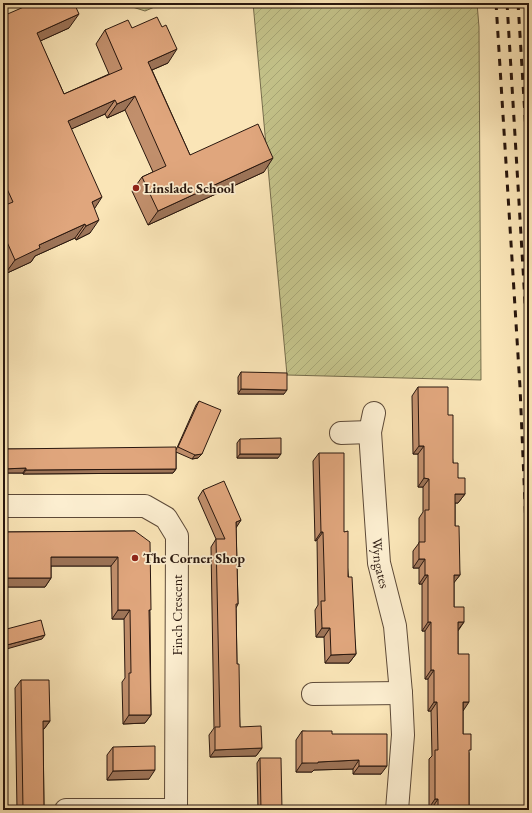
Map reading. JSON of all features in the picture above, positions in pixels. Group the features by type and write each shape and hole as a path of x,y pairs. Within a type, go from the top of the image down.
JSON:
{"street":[{"name":"Wyngates","path":"341,433 372,423 379,563 395,626 401,693 403,735 397,810"},
{"name":"Finch Crescent","path":"3,506 145,506 166,518 177,536 176,810 66,810"},
{"path":"313,694 401,693"}],"shaded area":[{"path":"120,3 164,3 145,11"},
{"path":"253,3 477,3 479,27 481,380 287,375"}],"building":[{"path":"33,3 74,3 79,14 37,33 64,94 122,69 105,30 128,20 132,28 157,17 162,27 166,25 177,49 148,62 190,155 258,124 273,158 158,211 142,177 166,166 135,96 117,104 115,100 68,121 102,197 92,202 99,220 86,226 85,224 39,245 40,248 15,260 3,233 3,206 13,202 3,180 3,16"},
{"path":"241,372 287,373 287,390 241,389"},
{"path":"418,387 448,387 448,415 453,415 453,463 458,463 458,478 465,478 465,494 455,494 455,526 459,526 460,575 454,575 454,607 464,607 464,622 458,622 458,654 469,654 469,702 463,702 463,734 471,734 471,750 469,750 469,810 438,810 438,799 435,799 435,750 438,750 437,702 434,702 434,670 431,670 431,622 428,622 428,575 425,575 425,559 419,559 419,542 425,542 425,510 429,510 429,479 424,478 424,446 419,446"},
{"path":"199,401 221,410 202,454 195,455 178,447"},
{"path":"281,438 281,454 240,454 240,439"},
{"path":"176,447 176,469 3,469 3,449"},
{"path":"319,453 344,453 344,532 348,531 348,577 352,577 356,654 331,655 330,628 322,628 321,601 325,601 323,532 321,532"},
{"path":"224,481 241,520 236,522 238,604 236,604 237,664 239,664 240,727 261,726 262,748 215,750 215,727 220,727 216,539 225,539 203,490"},
{"path":"135,531 150,542 151,610 149,610 151,715 129,715 129,673 131,673 130,610 118,610 118,557 51,557 51,578 5,578 5,532"},
{"path":"41,620 45,635 3,646 3,630"},
{"path":"21,680 49,680 50,721 43,721 44,810 23,810"},
{"path":"302,731 332,731 332,734 387,734 387,766 359,766 359,760 302,763"},
{"path":"155,746 155,770 113,771 113,747"},
{"path":"260,758 281,758 282,810 261,810"}],"railway":[{"path":"496,3 520,387 529,596"},
{"path":"507,3 529,368"},
{"path":"518,3 529,180"},
{"path":"528,3 529,15"}],"place":[{"name":"Linslade School","path":"136,188"},
{"name":"The Corner Shop","path":"135,558"}]}
